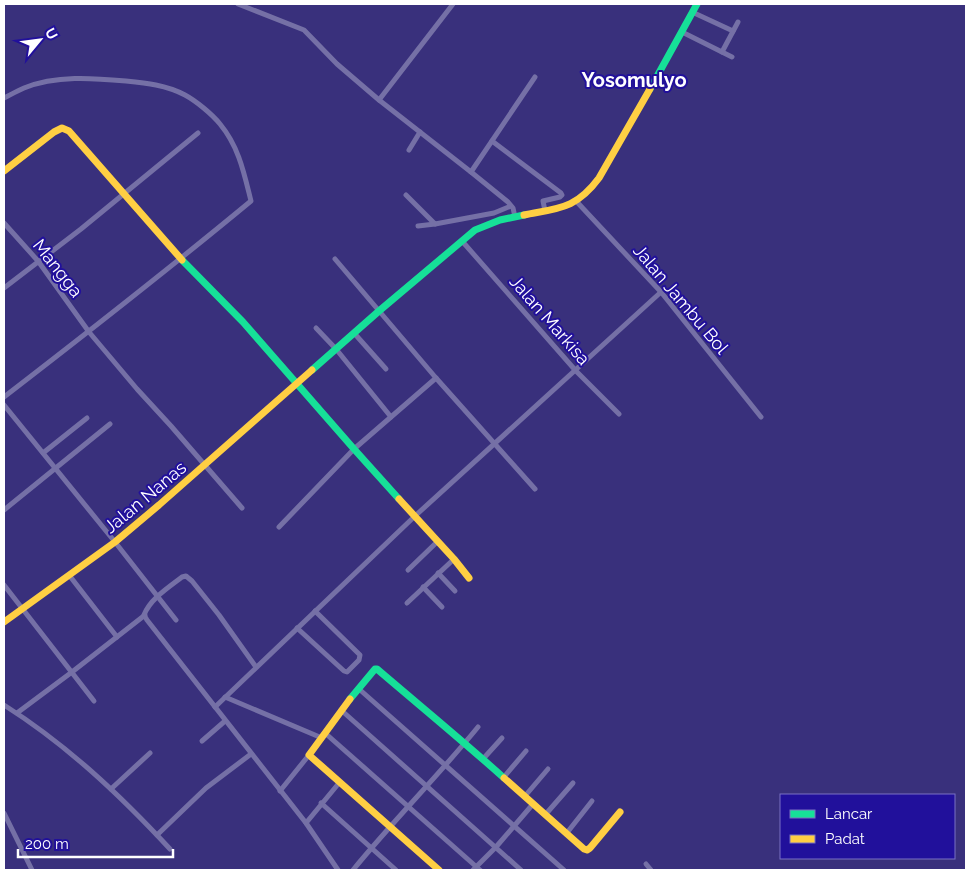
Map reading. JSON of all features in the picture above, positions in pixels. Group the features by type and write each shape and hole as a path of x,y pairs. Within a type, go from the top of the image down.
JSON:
{"street":[{"path":"238,4 304,30 337,64 379,100 471,172 513,211"},
{"path":"379,100 454,4"},
{"path":"577,202 591,189 599,178 697,4"},
{"path":"692,12 733,31"},
{"path":"722,52 738,22"},
{"path":"682,32 732,56"},
{"path":"471,172 535,76"},
{"path":"4,98 26,88 50,82 101,78 159,85 185,95 204,109 219,124 235,147 244,172 251,201 89,332 4,397"},
{"path":"4,171 62,128 69,131 181,258 243,322 470,578"},
{"path":"409,150 420,132"},
{"path":"4,288 198,133"},
{"path":"492,141 561,193 560,197 544,201 545,211"},
{"path":"406,195 435,224"},
{"name":"Jalan Nanas","path":"4,622 115,542 205,466 379,311 476,230 513,211 545,211 577,202"},
{"name":"Jalan Jambu Bol","path":"577,202 661,292 761,417"},
{"path":"418,226 513,211"},
{"name":"Mangga","path":"4,223 38,261 89,332 242,508"},
{"name":"Jalan Markisa","path":"462,241 576,371 619,414"},
{"path":"335,259 436,378 535,489"},
{"path":"214,707 416,516 661,292"},
{"path":"316,328 336,349 391,417"},
{"path":"354,333 386,369"},
{"path":"279,527 354,449 436,378"},
{"path":"4,405 176,620"},
{"path":"43,453 87,418"},
{"path":"4,510 110,424"},
{"path":"408,570 438,541"},
{"path":"407,603 454,559"},
{"path":"438,573 455,591"},
{"path":"69,575 117,637"},
{"path":"17,713 117,637 144,615 158,596 182,577 186,576 219,615 256,666"},
{"path":"4,585 94,701"},
{"path":"423,587 442,607"},
{"path":"297,628 344,672 347,672 359,660 360,655 315,611"},
{"path":"144,615 306,823 338,870"},
{"path":"280,791 309,755 341,710 377,669 465,743 584,849 590,848 620,812"},
{"path":"359,689 564,870"},
{"path":"225,697 324,735 409,807 477,869 533,804"},
{"path":"4,705 72,754 138,814 170,849"},
{"path":"341,710 521,870"},
{"path":"202,741 225,721"},
{"path":"352,870 478,727"},
{"path":"483,759 502,738"},
{"path":"503,778 526,751"},
{"path":"111,789 150,753"},
{"path":"157,835 206,788 251,754"},
{"path":"309,755 439,870"},
{"path":"525,796 548,769"},
{"path":"306,823 339,783"},
{"path":"545,815 573,783"},
{"path":"566,834 592,801"},
{"path":"321,803 395,870"},
{"path":"4,813 32,870"},
{"path":"646,864 651,870"}],"traffic: fast":[{"path":"650,89 697,4"},
{"path":"312,370 475,230 500,220 524,215"},
{"path":"182,260 243,322 399,499"},
{"path":"350,699 377,669 504,778"}],"traffic: slow":[{"path":"524,215 566,206 591,188 599,178 650,89"},
{"path":"4,171 54,132 62,128 69,131 182,260"},
{"path":"4,622 115,542 312,370"},
{"path":"399,499 469,578"},
{"path":"350,699 309,755 439,870"},
{"path":"504,778 587,850 620,812"}],"district":[{"name":"Yosomulyo","path":"634,80"}]}
